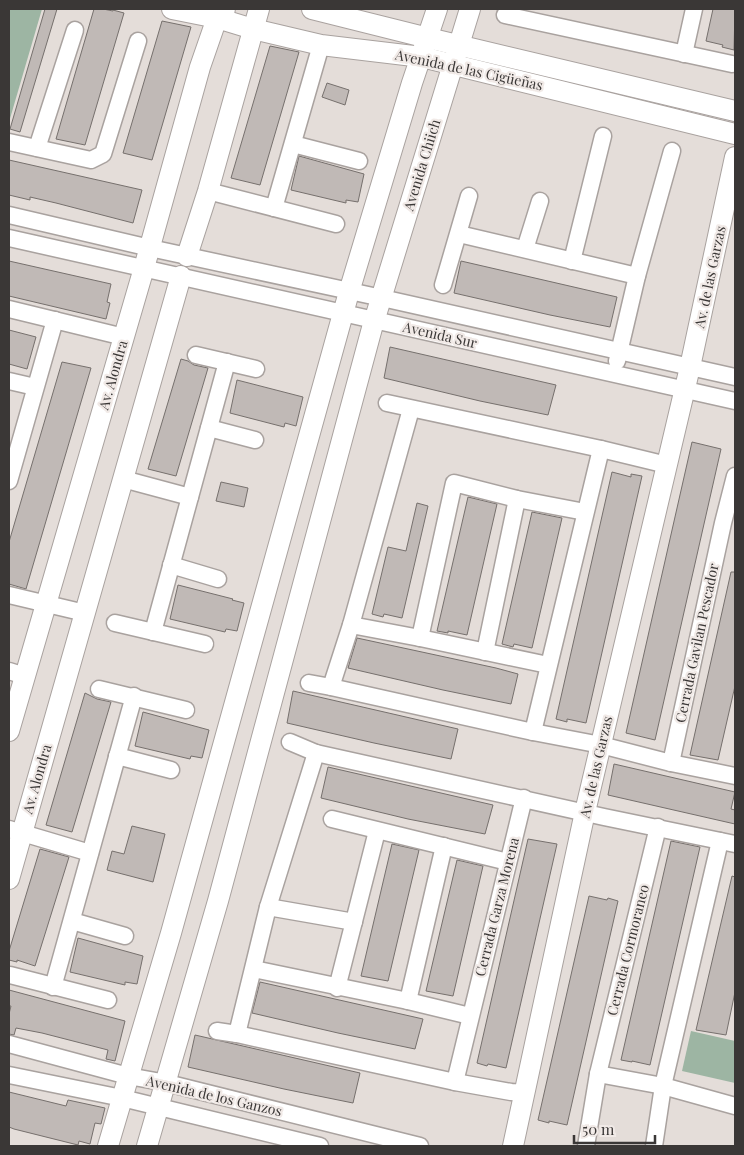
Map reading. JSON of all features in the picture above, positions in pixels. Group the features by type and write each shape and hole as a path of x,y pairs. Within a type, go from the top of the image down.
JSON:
{"main road":[{"name":"Avenida de las Cigüeñas","path":"172,9 221,13 253,29 319,52 425,48"},
{"path":"187,256 213,193 259,9"},
{"name":"Avenida de las Cigüeñas","path":"312,9 425,48 735,110"},
{"path":"108,1146 171,933 342,313 412,83 437,9"},
{"name":"Avenida Chiich","path":"147,1146 218,901 375,321 470,9"},
{"name":"Av. Alondra","path":"9,732 16,674 118,336 144,268 200,67 221,13"},
{"name":"Avenida de las Cigüeñas","path":"456,55 735,134"},
{"name":"Av. de las Garzas","path":"513,1146 518,1092 580,811 608,747 659,463 690,367 735,157"},
{"name":"Av. Alondra","path":"9,879 181,276"}],"street":[{"path":"684,54 694,9"},
{"path":"505,15 526,14 684,54 732,64"},
{"path":"37,148 75,30"},
{"path":"9,142 92,160 103,154 138,41"},
{"path":"274,208 319,52"},
{"path":"572,261 603,136"},
{"path":"294,144 359,161"},
{"path":"615,374 637,276 672,151"},
{"path":"213,193 336,224"},
{"path":"443,284 469,196"},
{"path":"525,250 540,201"},
{"name":"Avenida Sur","path":"9,215 349,292 620,347 735,378"},
{"path":"459,234 637,276"},
{"name":"Avenida Sur","path":"9,238 735,402"},
{"path":"181,276 187,256"},
{"path":"9,309 118,336"},
{"path":"9,481 55,320"},
{"path":"196,354 256,369"},
{"path":"153,632 227,362"},
{"path":"9,381 35,386"},
{"path":"387,403 659,463"},
{"path":"331,687 351,625 410,409"},
{"path":"209,428 255,440"},
{"path":"533,732 601,449"},
{"name":"Cerrada Gavilan Pescador","path":"671,763 729,524 735,476"},
{"path":"123,479 190,497"},
{"path":"420,638 454,483 517,499 585,512"},
{"path":"485,652 517,499"},
{"path":"171,565 218,579"},
{"path":"9,595 85,613"},
{"path":"114,623 205,644"},
{"path":"351,625 548,665"},
{"path":"309,683 735,776"},
{"path":"99,689 186,710"},
{"path":"53,987 134,696"},
{"path":"290,742 316,753 728,842 663,1086 654,1146"},
{"path":"237,1034 268,907 316,753"},
{"path":"117,756 171,770"},
{"name":"Cerrada Garza Morena","path":"455,1082 524,798"},
{"path":"332,819 508,862"},
{"name":"Cerrada Cormoraneo","path":"586,1146 598,1074 658,827"},
{"path":"337,988 377,831"},
{"path":"21,832 90,853"},
{"path":"408,1001 444,846"},
{"path":"268,907 354,922"},
{"path":"72,921 125,936"},
{"path":"254,969 470,1016"},
{"path":"10,975 108,1000"},
{"path":"217,1031 455,1082 518,1092"},
{"name":"Avenida de los Ganzos","path":"9,1044 128,1076 166,1083 420,1146"},
{"path":"598,1074 663,1086 735,1106"},
{"name":"Avenida de los Ganzos","path":"9,1075 122,1098 320,1146"}],"green space":[{"path":"9,9 42,9 9,122"},
{"path":"691,1031 735,1041 735,1083 682,1071"}],"building":[{"path":"45,9 57,9 20,132 10,129"},
{"path":"94,9 113,10 124,13 85,145 56,139"},
{"path":"713,9 735,9 734,50 706,41"},
{"path":"162,21 191,27 152,160 123,153"},
{"path":"270,46 299,52 260,185 231,178"},
{"path":"327,83 349,90 345,105 322,97"},
{"path":"299,156 364,174 358,202 346,200 346,203 291,190"},
{"path":"9,160 142,190 133,223 30,197 30,200 9,195"},
{"path":"9,261 111,284 107,302 110,303 106,319 9,296"},
{"path":"461,261 617,297 610,327 454,293"},
{"path":"9,330 36,337 27,369 9,364"},
{"path":"390,347 556,385 548,415 384,378"},
{"path":"181,359 194,365 208,368 176,476 148,469"},
{"path":"62,362 91,368 26,589 9,584 9,542"},
{"path":"237,380 303,397 296,426 285,423 284,427 230,413"},
{"path":"692,442 721,449 655,740 626,733"},
{"path":"612,472 631,477 631,474 642,476 586,723 567,719 567,722 556,719"},
{"path":"221,482 248,488 244,507 216,501"},
{"path":"468,497 497,504 467,635 437,631"},
{"path":"417,503 428,506 402,618 384,614 383,617 372,614 388,547 406,551"},
{"path":"532,512 562,518 532,648 514,644 513,647 502,644"},
{"path":"731,572 735,572 735,686 718,760 690,755"},
{"path":"178,585 244,603 237,631 226,629 225,632 170,619"},
{"path":"357,638 518,674 511,704 348,668"},
{"path":"293,691 458,729 451,759 287,723"},
{"path":"85,693 97,699 111,702 72,832 46,825"},
{"path":"143,712 209,730 202,758 191,756 190,759 135,746"},
{"path":"614,764 735,792 731,809 735,810 735,824 608,795"},
{"path":"328,767 493,805 485,834 408,819 321,798"},
{"path":"132,826 165,834 153,882 107,870 112,851 124,854"},
{"path":"528,839 557,844 506,1068 488,1064 487,1066 477,1063"},
{"path":"671,841 700,847 650,1065 621,1060"},
{"path":"392,844 419,850 388,981 361,976"},
{"path":"40,849 69,857 35,966 17,960 17,962 9,960 9,951"},
{"path":"457,860 483,866 453,996 426,991"},
{"path":"732,876 735,877 735,992 726,1035 696,1030"},
{"path":"589,896 618,901 567,1125 549,1121 549,1123 538,1120"},
{"path":"78,938 143,956 137,984 125,982 125,985 70,972"},
{"path":"260,982 423,1019 415,1049 252,1013"},
{"path":"9,990 125,1021 115,1061 106,1059 108,1050 42,1033 16,1028 14,1035 9,1034 11,1006 9,1006"},
{"path":"195,1035 360,1073 353,1103 188,1067"},
{"path":"9,1092 66,1106 68,1100 105,1108 101,1124 95,1123 90,1144 79,1141 78,1145 14,1129 9,1127"}]}
